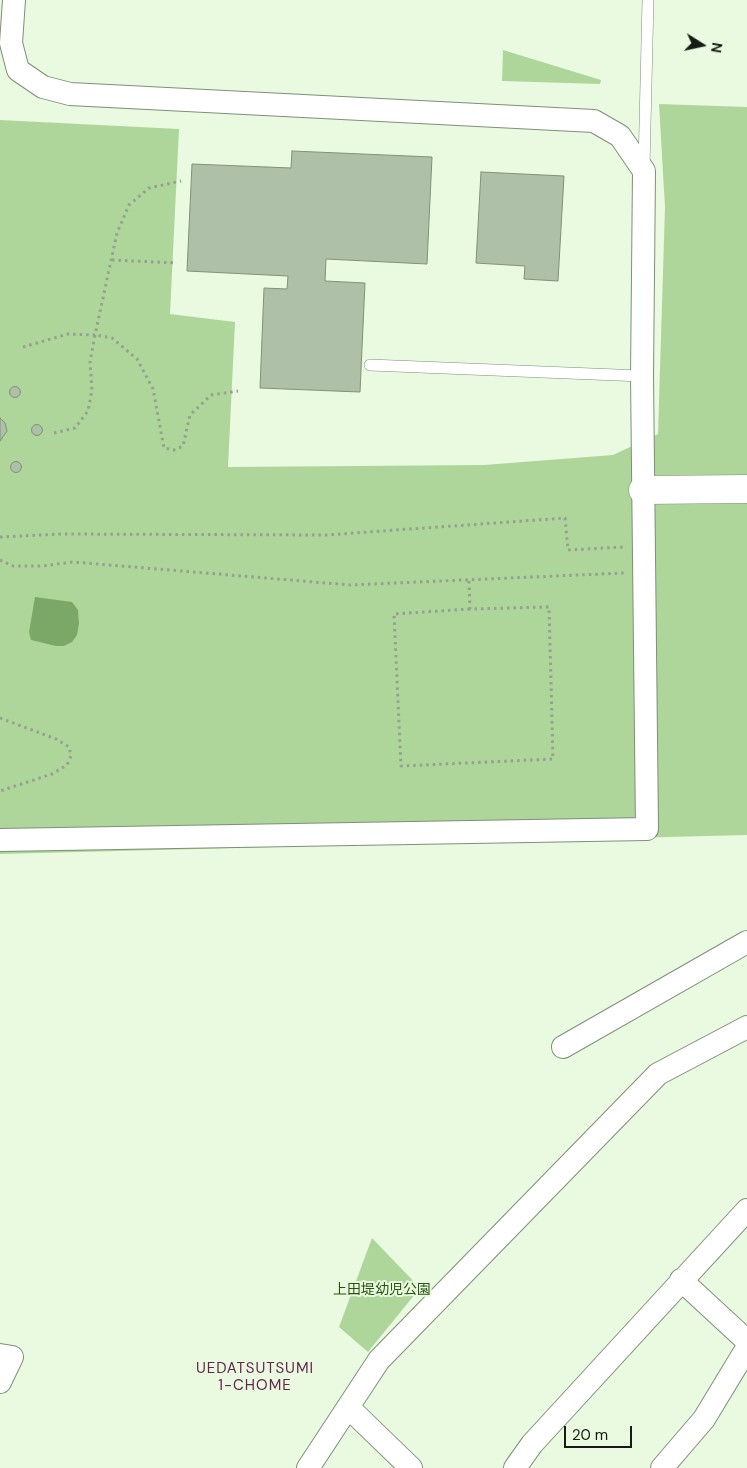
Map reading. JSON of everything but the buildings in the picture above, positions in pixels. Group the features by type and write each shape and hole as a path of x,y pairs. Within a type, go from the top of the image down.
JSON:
{"street":[{"path":"0,840 647,829 642,376 644,171 620,136 594,122 80,94 43,87 18,70 11,43 14,0"},
{"path":"643,490 747,489"},
{"path":"563,1047 747,942"},
{"path":"308,1468 379,1360 658,1074 747,1027"},
{"path":"515,1468 532,1444 747,1210"},
{"path":"681,1280 747,1341"},
{"path":"662,1468 704,1419 747,1348"},
{"path":"0,1355 12,1357 0,1382"},
{"path":"348,1407 411,1468"}],"lane":[{"path":"644,171 648,0"},
{"path":"370,365 642,376"}],"path":[{"path":"54,433 75,428 88,412 92,390 90,362 95,335 117,234 129,204 149,188 180,181"},
{"path":"112,260 177,263"},
{"path":"23,347 68,334 112,338 137,359 153,389 164,448 174,450 183,446 190,414 211,395 238,392"},
{"path":"0,537 61,534 326,534 565,518 568,550 644,546"},
{"path":"0,560 13,566 42,566 73,562 350,585 644,572"},
{"path":"469,580 470,609"},
{"path":"549,607 553,759 401,766 394,614 470,609 549,607"},
{"path":"0,718 56,739 69,747 71,756 66,765 52,774 0,791"}],"green space":[{"path":"503,50 601,80 600,84 502,81"},
{"path":"659,104 747,107 747,835 0,854 0,120 179,129 170,314 235,322 228,467 484,465 613,455 658,434 665,207"},
{"name":"上田堤幼児公園","path":"372,1238 420,1288 368,1352 339,1327"}],"shaded area":[{"path":"35,597 72,602 78,610 79,623 77,635 72,642 64,646 56,646 31,640 29,632"}],"district":[{"name":"UEDATSUTSUMI 1-CHOME","path":"255,1378"}]}
